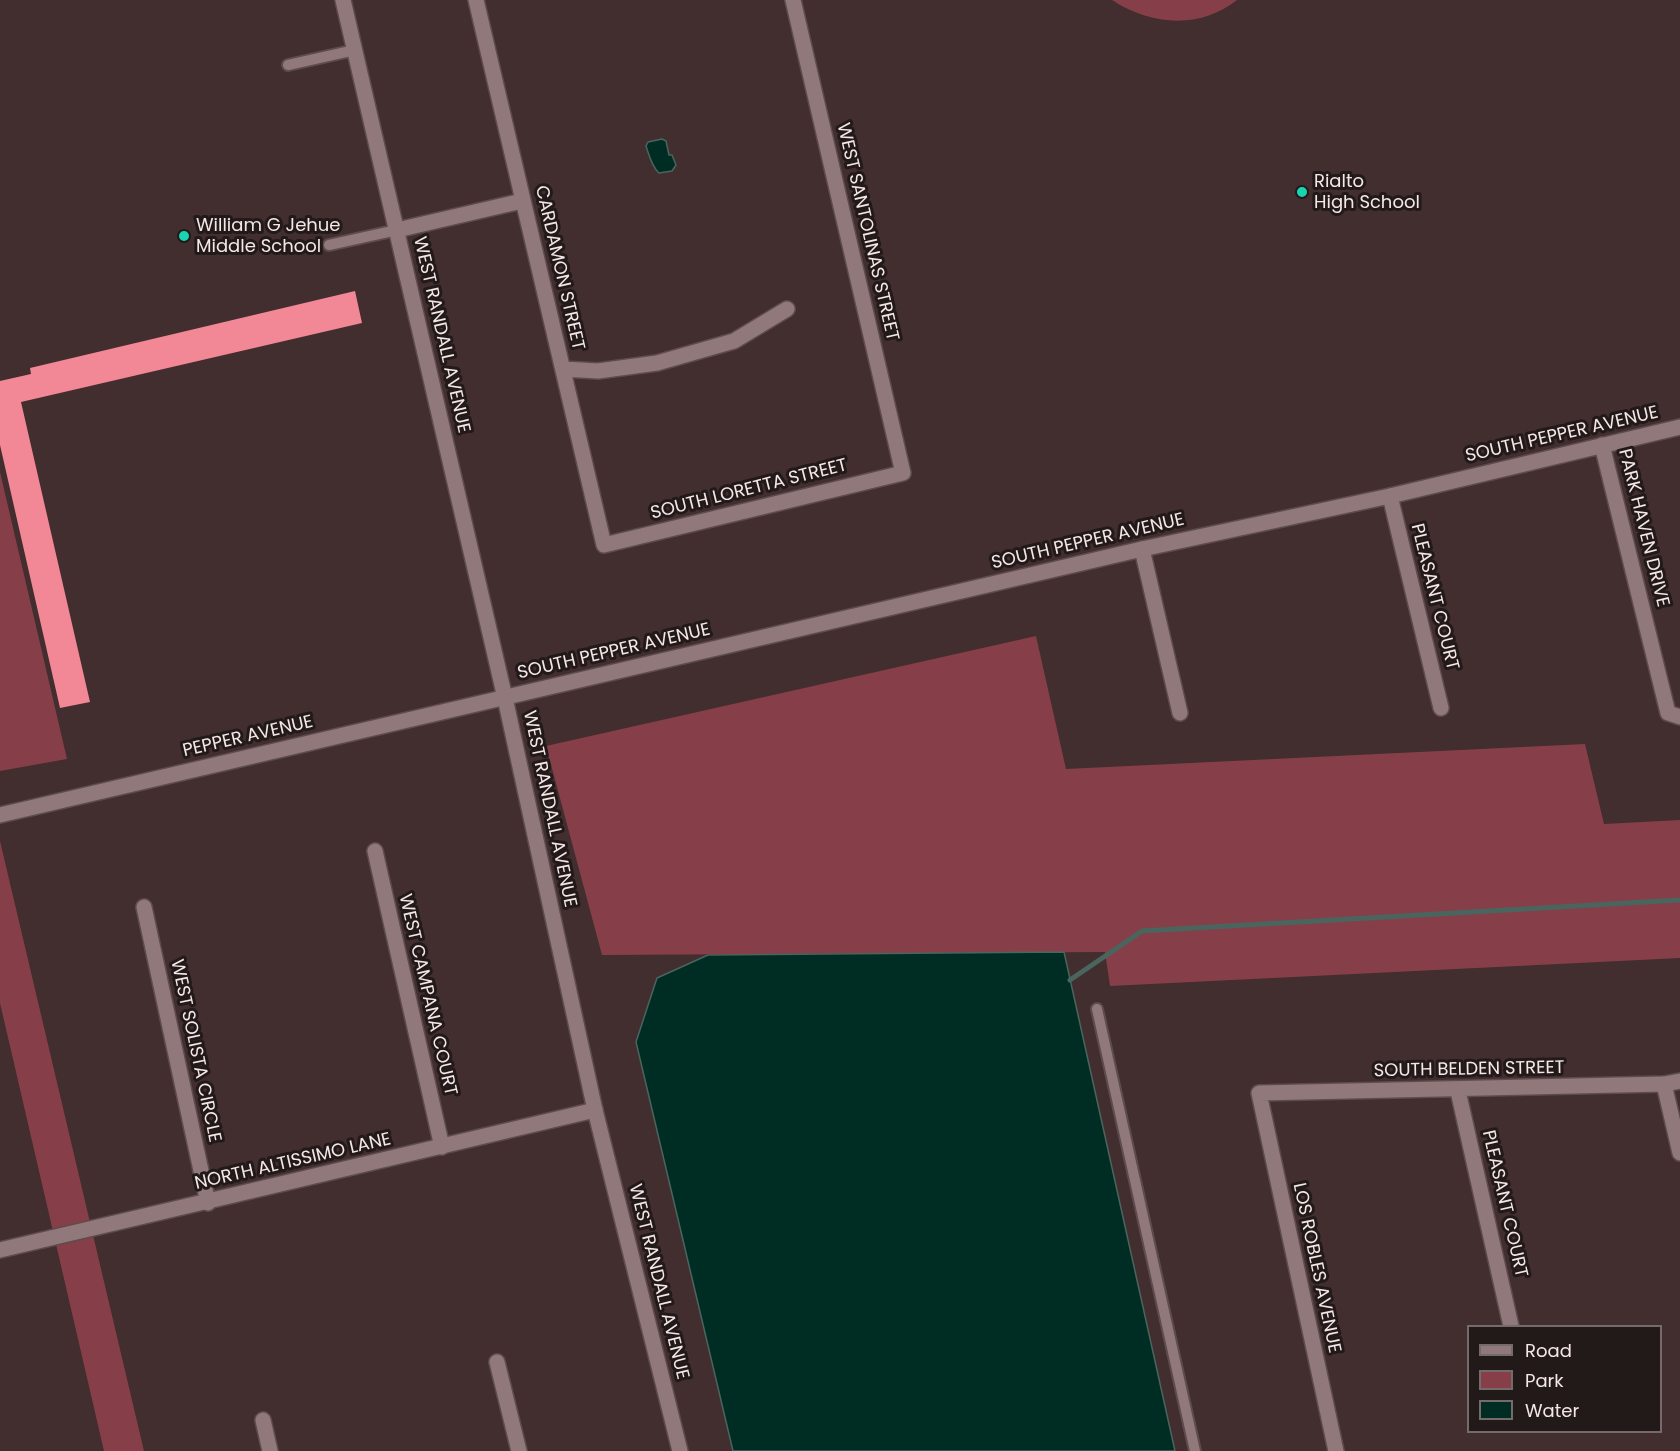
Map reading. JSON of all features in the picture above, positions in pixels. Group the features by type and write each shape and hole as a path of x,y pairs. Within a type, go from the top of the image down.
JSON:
{"street":[{"name":"WEST RANDALL AVENUE","path":"343,0 505,698 595,1110 680,1451"},
{"name":"CARDAMON STREET","path":"476,0 604,545"},
{"name":"WEST SANTOLINAS STREET","path":"793,0 903,472"},
{"path":"397,230 522,201"},
{"path":"562,369 598,371 657,363 734,341 787,309"},
{"name":"SOUTH PEPPER AVENUE","path":"505,698 1142,549 1390,496 1680,427"},
{"name":"PARK HAVEN DRIVE","path":"1602,445 1668,713 1680,717"},
{"name":"SOUTH LORETTA STREET","path":"604,545 903,472"},
{"name":"PLEASANT COURT","path":"1390,496 1441,708"},
{"path":"1142,549 1180,713"},
{"name":"PEPPER AVENUE","path":"0,815 505,698"},
{"name":"WEST CAMPANA COURT","path":"375,851 442,1147"},
{"name":"WEST SOLISTA CIRCLE","path":"144,907 208,1203"},
{"name":"SOUTH BELDEN STREET","path":"1259,1093 1458,1091 1665,1084 1680,1081"},
{"path":"1665,1084 1680,1153"},
{"name":"PLEASANT COURT","path":"1458,1091 1511,1325"},
{"name":"LOS ROBLES AVENUE","path":"1259,1093 1336,1451"},
{"name":"NORTH ALTISSIMO LANE","path":"0,1250 208,1203 595,1110"},
{"path":"497,1362 519,1451"},
{"path":"263,1420 270,1451"}],"lane":[{"path":"288,65 355,50"},
{"path":"329,245 397,230"},
{"path":"1097,1009 1195,1451"}],"green space":[{"path":"1112,0 1237,0 1207,16 1174,21 1142,15"},
{"path":"0,472 67,759 0,771"},
{"path":"1036,636 1066,769 1585,744 1604,824 1680,820 1680,958 1110,986 1105,952 602,955 546,746"},
{"path":"0,841 144,1451 104,1451 0,1003"}],"water":[{"path":"662,139 666,141 669,155 672,155 676,165 672,171 659,173 646,146 648,142"},
{"path":"1064,952 1175,1451 733,1451 636,1042 657,978 708,955"}],"building":[{"path":"355,291 362,323 21,402 90,702 60,708 0,445 0,381 31,374 30,368"}],"waterway":[{"path":"1070,980 1142,931 1680,900"}],"place":[{"name":"Rialto High School","path":"1302,192"},
{"name":"William G Jehue Middle School","path":"184,236"}]}
